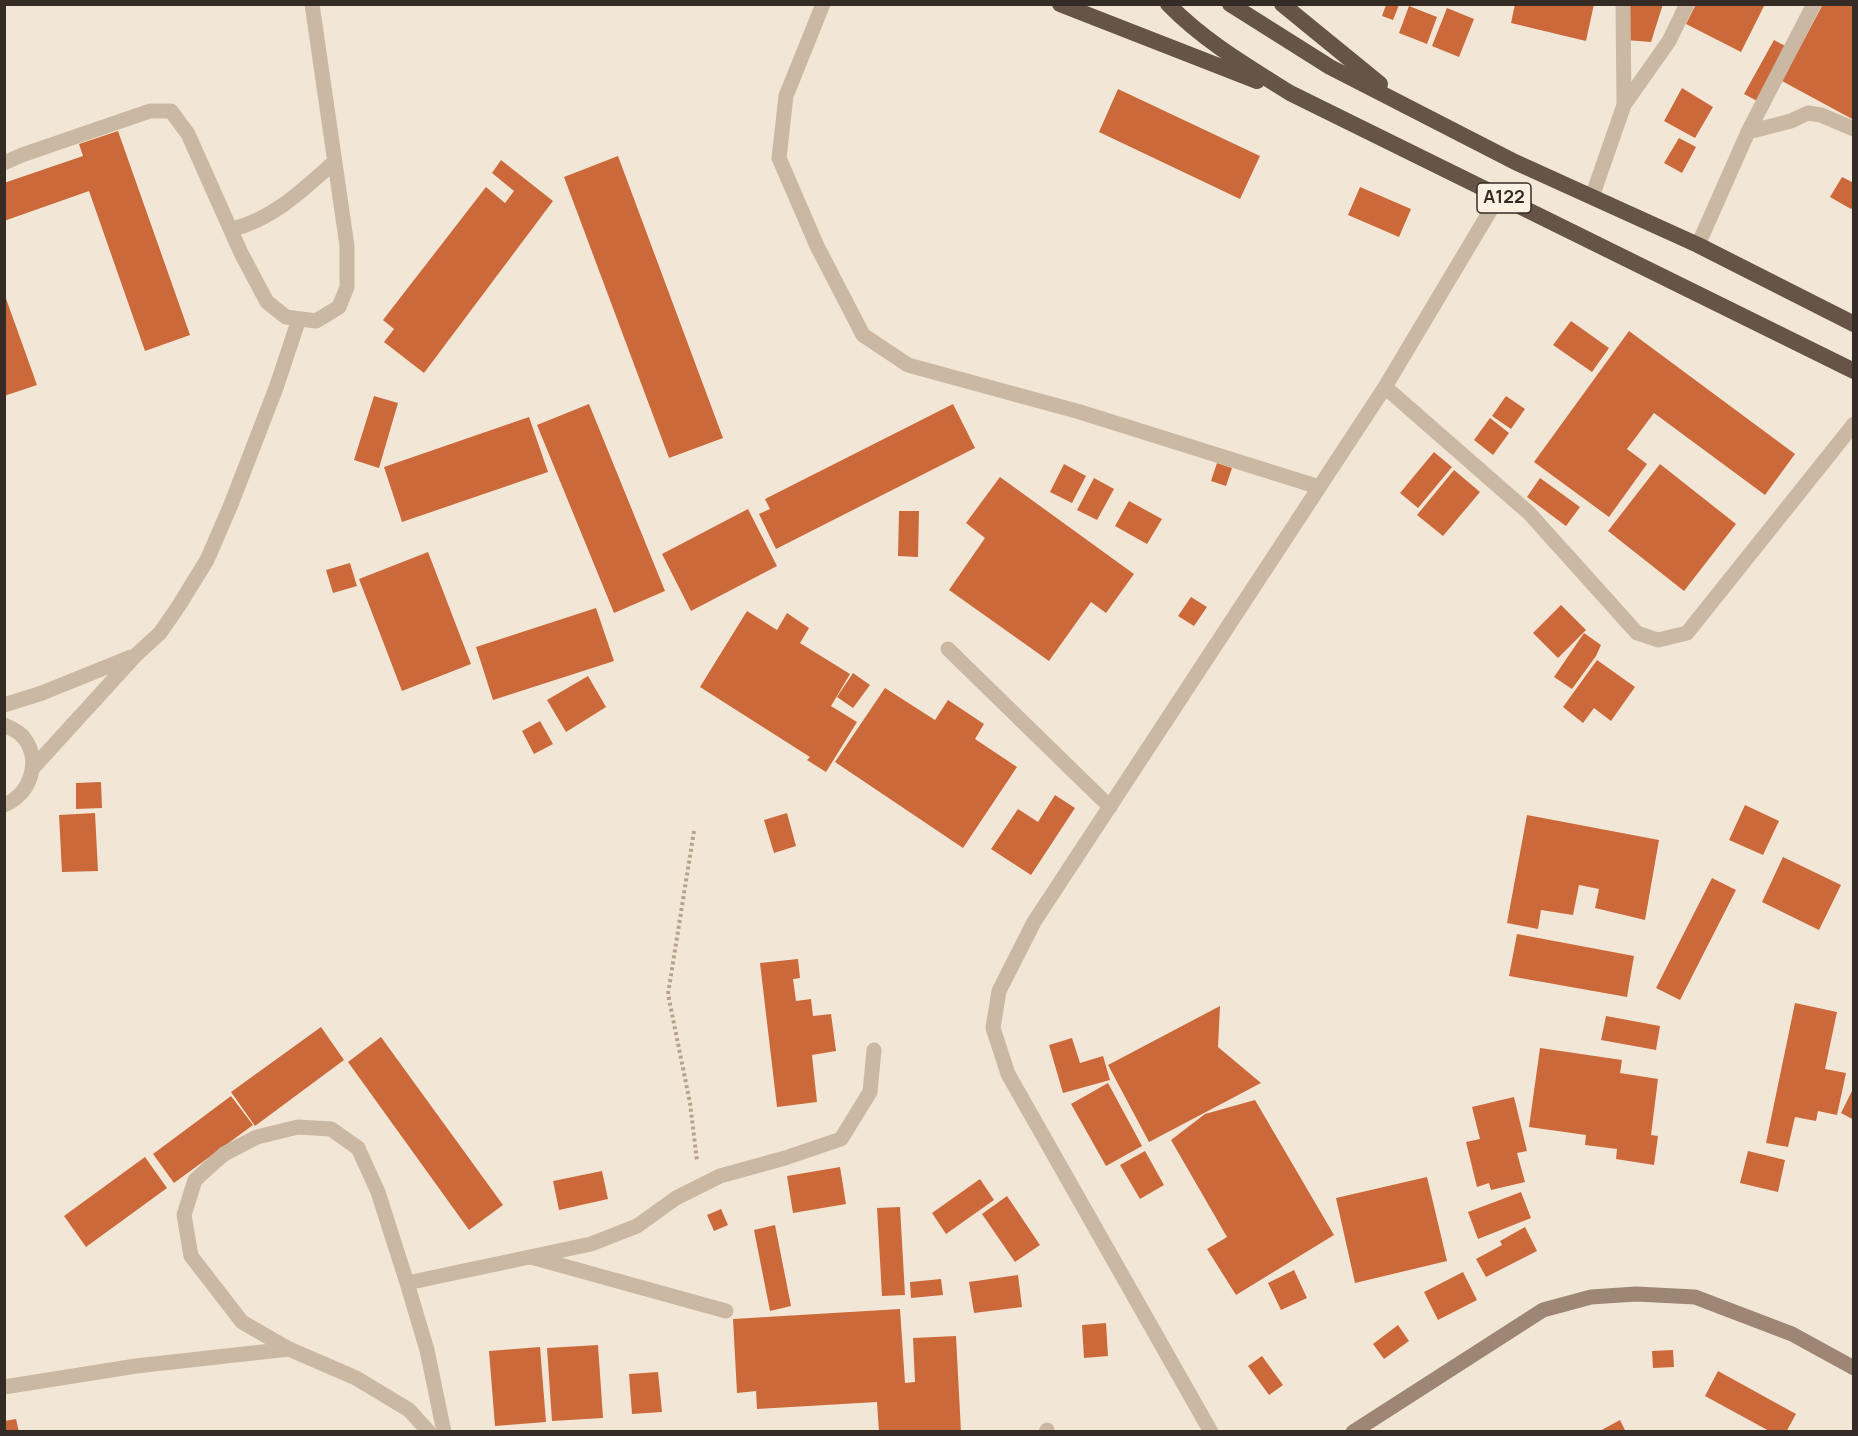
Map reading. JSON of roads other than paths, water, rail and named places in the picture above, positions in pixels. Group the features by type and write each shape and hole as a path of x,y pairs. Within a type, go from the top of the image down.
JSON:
{"highway":[{"path":"1059,4 1290,93"},
{"name":"A122","path":"1168,4 1186,23 1223,50 1290,93 1854,371"},
{"name":"A122","path":"1230,4 1330,67 1515,162 1698,245 1854,324"},
{"path":"1282,4 1407,105"}],"main road":[{"path":"1353,1431 1543,1311 1591,1298 1636,1294 1695,1297 1792,1334 1854,1368"}],"street":[{"path":"4,164 22,155 150,111 171,111 188,134 241,253 267,302 286,317 316,321 339,307 347,286 346,246 312,4"},
{"path":"823,4 786,96 779,158 817,246 863,335 908,365 1080,412 1318,487"},
{"path":"1623,4 1624,105"},
{"path":"1592,197 1624,105 1669,41 1687,4"},
{"path":"1698,245 1748,132 1815,4"},
{"path":"1748,132 1791,121 1808,113 1821,115 1854,129"},
{"path":"232,229 250,225 270,213 302,191 333,163"},
{"path":"1211,1431 1008,1074 993,1028 999,991 1034,922 1385,387 1498,196"},
{"path":"4,805 20,796 33,769 136,655 160,633 207,560 276,388 299,319"},
{"path":"1385,387 1529,513 1637,633 1658,640 1687,633 1854,424"},
{"path":"948,649 1110,807"},
{"path":"4,705 42,693 136,655"},
{"path":"4,725 24,737 31,753 33,769"},
{"path":"407,1283 591,1244 637,1226 676,1198 720,1176 841,1139 870,1092 874,1050"},
{"path":"429,1431 409,1410 356,1378 289,1349 242,1322 190,1256 184,1215 195,1180 224,1154 258,1137 298,1127 331,1129 358,1148 378,1192 407,1283 427,1350 444,1431"},
{"path":"528,1256 726,1311"},
{"path":"4,1387 136,1366 289,1349"}]}
